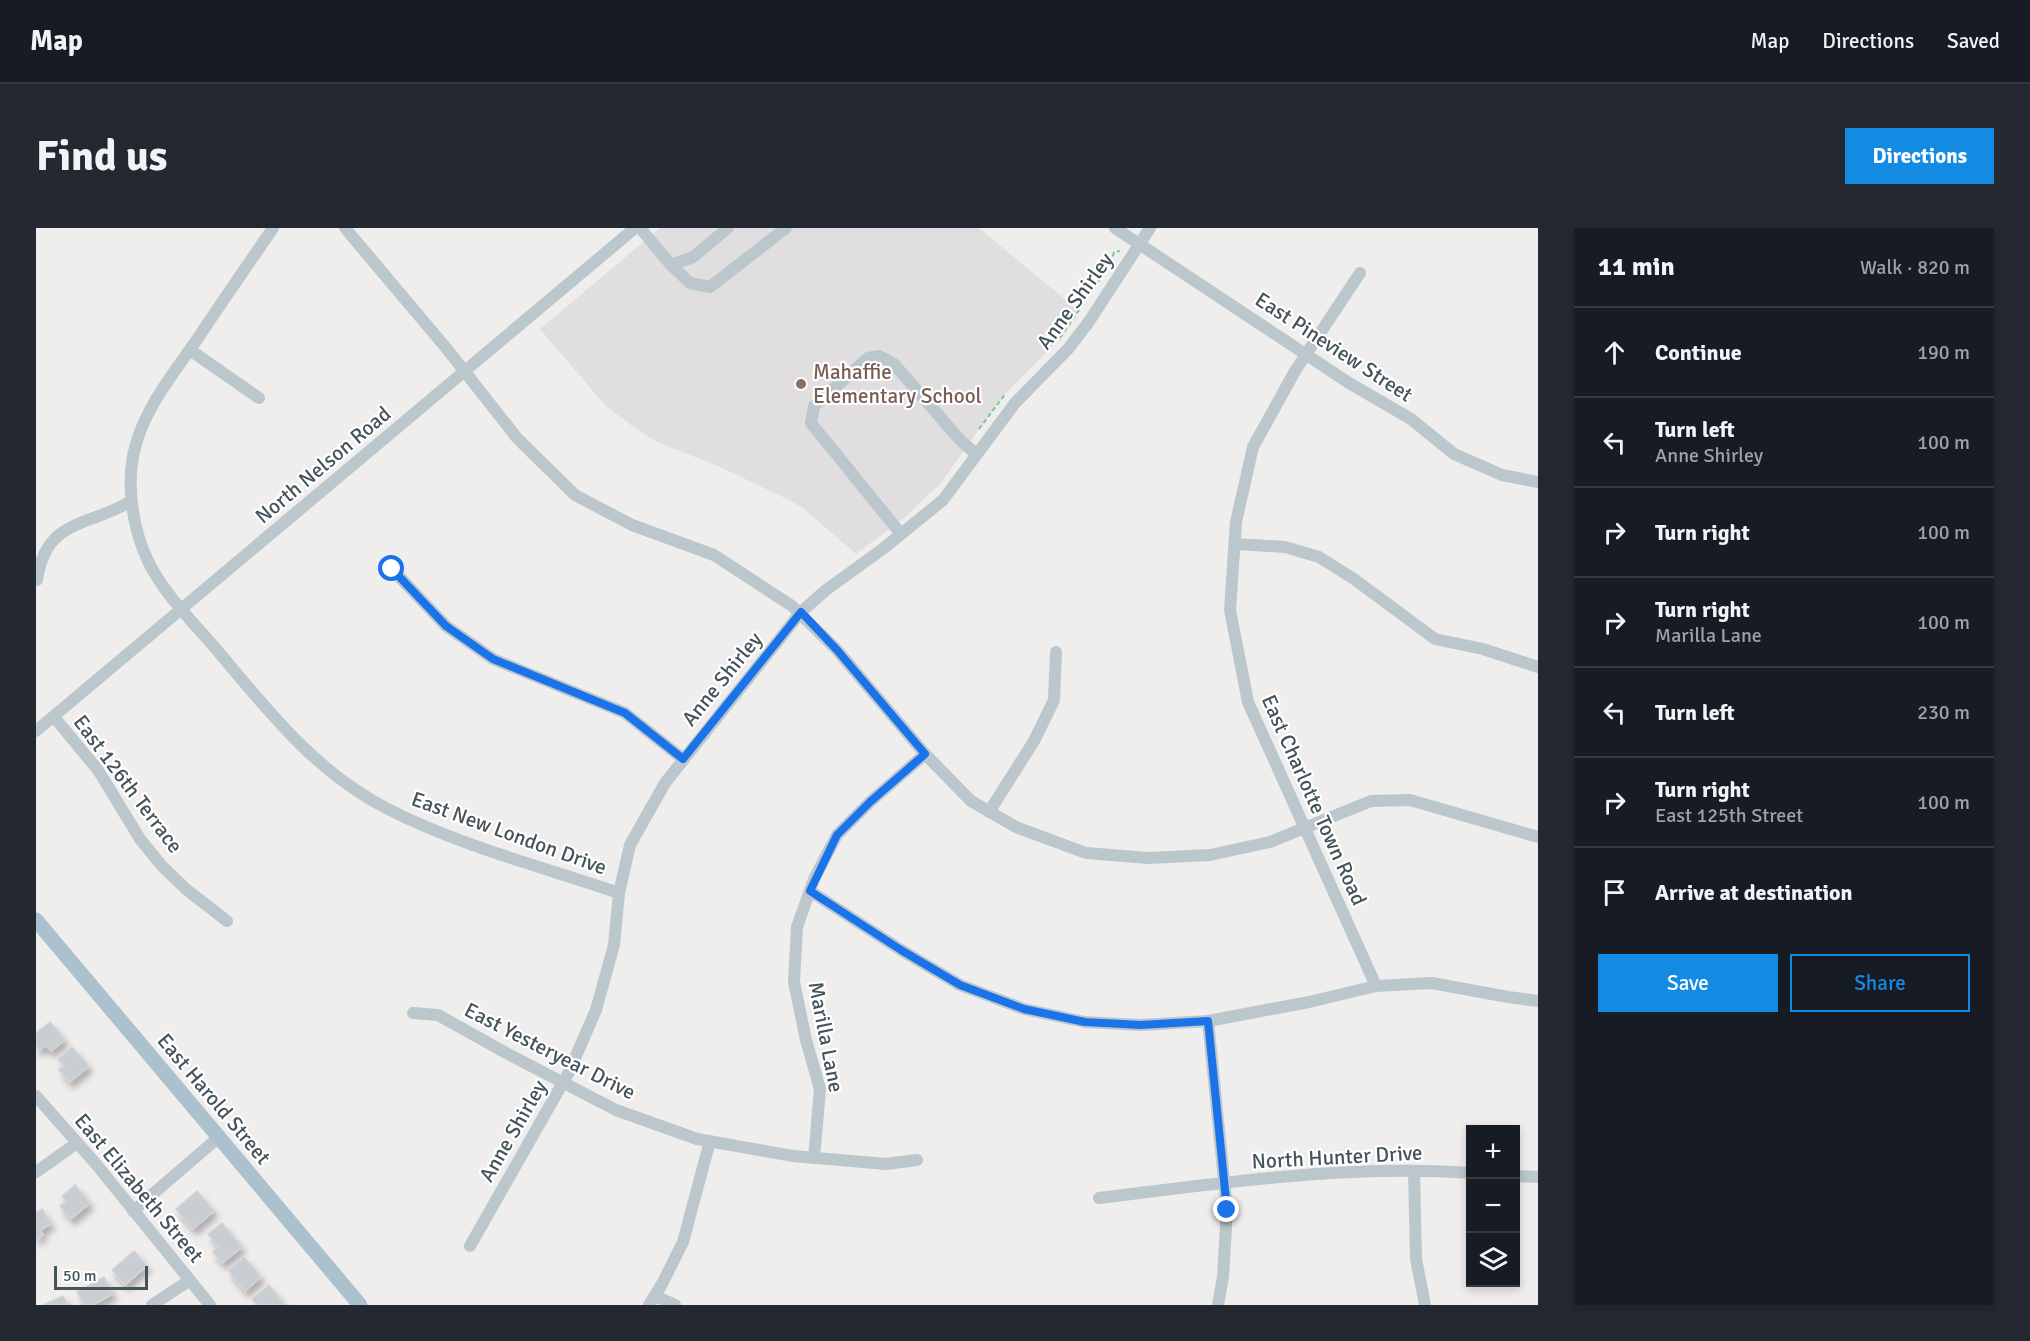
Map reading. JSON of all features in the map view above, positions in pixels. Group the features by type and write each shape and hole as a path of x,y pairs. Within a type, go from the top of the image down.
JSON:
{"main road":[{"name":"East Harold Street","path":"36,920 360,1305"}],"street":[{"name":"East New London Drive","path":"273,228 155,400 143,424 133,456 131,501 137,534 147,561 181,610 289,735 320,764 354,789 385,807 448,836 619,893"},
{"path":"345,228 517,438 575,495 632,525 714,555 801,612 837,650 925,754 971,801 1016,827 1086,853 1148,858 1210,855 1270,842 1371,801 1410,800 1538,837"},
{"name":"North Nelson Road","path":"36,731 635,228"},
{"path":"640,228 671,265 690,283 710,287 786,228"},
{"path":"671,265 693,257 728,228"},
{"name":"East Pineview Street","path":"1114,228 1349,383 1411,419 1454,454 1502,475 1538,482"},
{"name":"Anne Shirley","path":"470,1246 563,1083 596,1010 614,945 619,893 630,845 665,783 801,612 943,500 1015,403 1068,349 1088,323 1150,228"},
{"name":"East Charlotte Town Road","path":"1360,273 1306,354 1253,447 1236,522 1230,610 1248,702 1376,986"},
{"path":"190,350 259,398"},
{"path":"901,534 812,423 814,406 868,358 879,356 894,364 960,441 976,454"},
{"path":"38,580 39,564 46,548 61,533 83,521 115,512 131,501"},
{"path":"1235,544 1285,548 1319,557 1354,579 1435,639 1483,649 1538,666"},
{"path":"392,569 446,626 493,659 625,713 683,759"},
{"path":"989,812 1034,741 1054,700 1056,652"},
{"name":"East 126th Terrace","path":"54,717 98,770 140,839 162,866 187,890 226,921"},
{"name":"Marilla Lane","path":"814,1158 820,1089 806,1040 794,982 797,927 810,891 837,835 870,802 925,754"},
{"path":"810,891 960,985 1024,1009 1096,1023 1141,1025 1208,1021 1310,1002 1376,986 1432,983 1538,1000"},
{"name":"East Yesteryear Drive","path":"413,1013 438,1015 616,1110 697,1139 814,1158 886,1164 917,1160"},
{"path":"1208,1021 1227,1210 1223,1277 1218,1305"},
{"name":"East Elizabeth Street","path":"36,1096 210,1305"},
{"path":"133,1211 219,1137"},
{"path":"675,1305 652,1300 683,1242 710,1141"},
{"path":"36,1172 77,1143"},
{"name":"North Hunter Drive","path":"1099,1198 1223,1183 1372,1171 1466,1173"},
{"path":"1414,1171 1416,1259 1425,1305"},
{"path":"1520,1176 1538,1177"},
{"path":"152,1305 190,1280"}],"shaded area":[{"name":"Mahaffie Elementary School","path":"660,228 979,228 1079,311 1056,343 1001,398 941,483 904,518 856,554 803,508 718,466 657,442 632,426 605,405 540,329"}],"building":[{"path":"50,1022 65,1040 51,1051 46,1045 40,1050 36,1045 36,1033"},
{"path":"72,1047 89,1066 70,1082 59,1070 64,1066 58,1059"},
{"path":"75,1185 90,1203 71,1219 60,1206 66,1201 62,1196"},
{"path":"197,1191 214,1211 193,1229 176,1209"},
{"path":"42,1209 51,1224 40,1230 43,1235 36,1239 36,1213"},
{"path":"222,1223 242,1247 222,1263 213,1252 219,1247 208,1234"},
{"path":"134,1251 147,1266 125,1285 112,1270"},
{"path":"244,1257 261,1277 245,1291 228,1270"},
{"path":"104,1277 113,1294 93,1305 85,1305 77,1292"},
{"path":"269,1285 285,1305 257,1305 252,1299"},
{"path":"63,1296 68,1305 43,1305"}],"place":[{"name":"Mahaffie Elementary School","path":"801,384"}],"route":[{"path":"392,569 446,626 493,659 625,713 683,759 801,612 837,650 925,754 870,802 837,835 810,891 960,985 1024,1009 1085,1022 1141,1025 1208,1021 1227,1210"}]}
